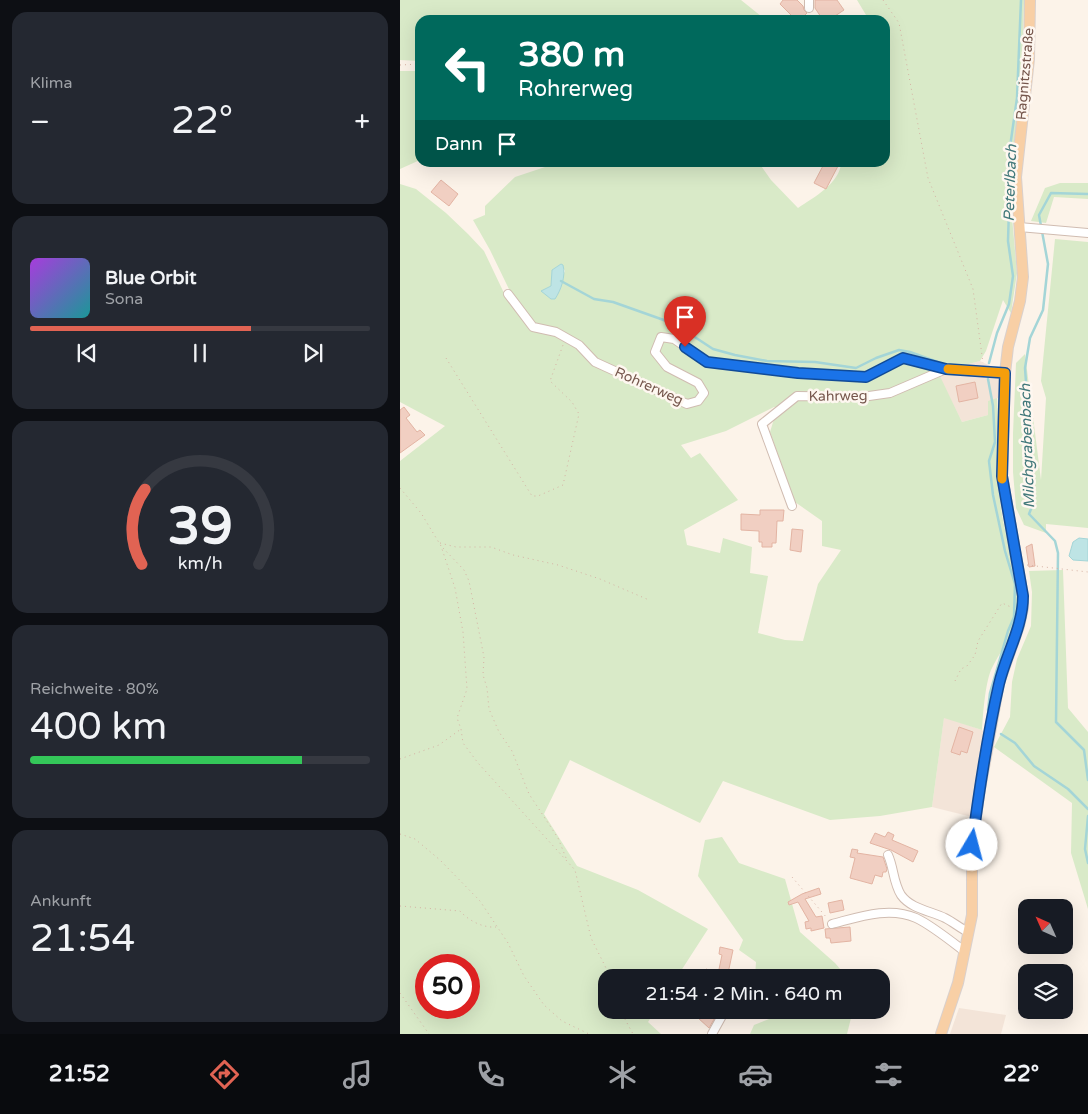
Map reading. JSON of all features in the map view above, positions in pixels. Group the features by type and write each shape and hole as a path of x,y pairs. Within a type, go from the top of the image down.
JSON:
{"main road":[{"name":"Ragnitzstraße","path":"941,1034 958,982 972,915 972,845 980,789 1000,683 1023,608 1018,564 1002,476 1005,373 1008,346 1020,301 1023,276 1016,177 1029,59 1030,0"}],"street":[{"path":"1019,227 1088,233"},
{"name":"Rohrerweg","path":"508,294 533,327 556,332 566,337 579,346 595,362 687,404 698,401 704,393 698,383 667,367 655,352 661,337 674,340 707,362 788,372 866,377 903,358 946,369 1005,373"},
{"name":"Kahrweg","path":"792,506 762,424 797,396 862,397 890,393 946,369"},
{"path":"888,855 893,878 902,896 914,906 944,918 968,932"},
{"path":"832,924 876,913 897,913 916,918 964,951"},
{"path":"712,1034 720,1019"}],"path":[{"path":"883,0 899,23 928,178 973,289 985,371"},
{"path":"400,65 415,64"},
{"path":"446,358 532,496 538,496 563,485 579,414 572,402 550,381 566,337"},
{"path":"400,488 421,513 441,546 464,570 469,581 484,657 483,675 487,688 489,709 499,732 512,751 529,794 558,838 566,858"},
{"path":"439,543 456,547 491,547 513,555 558,565 600,579 649,600"},
{"path":"441,546 455,588 463,632 467,689 457,718 463,743 478,763 576,870 591,938 606,969"},
{"path":"1018,564 1088,572"},
{"path":"955,681 960,669 966,666 975,655 978,641 1002,604 1013,608"},
{"path":"400,759 439,745 461,729"},
{"path":"400,834 415,839 440,860 480,901 508,943 524,976 544,1005 562,1021 589,1034"},
{"path":"792,877 832,924"},
{"path":"400,906 460,911 467,919 490,927 498,927"},
{"path":"400,993 430,1034"},
{"path":"625,1019 633,1034"}],"shaded area":[{"path":"980,361 1005,373 1004,398 997,398 988,415 962,422 937,372"},
{"path":"944,717 982,730 994,747 980,819 932,807"},
{"path":"959,1008 1006,1015 1001,1034 950,1034"}],"green space":[{"path":"400,0 741,0 760,15 415,15 415,61 400,60"},
{"path":"857,0 1024,0 1022,78 1011,170 1012,217 1017,273 1011,313 1003,300 986,351 980,361 938,372 962,422 988,415 988,401 997,398 1000,494 1003,520 1016,571 1019,609 1012,633 989,676 982,730 944,718 932,807 880,816 830,820 723,781 700,823 570,760 544,814 577,866 638,890 708,929 682,969 598,969 598,1019 650,1019 648,1022 661,1034 400,1034 400,461 445,426 400,402 400,184 416,189 446,213 484,251 503,291 525,322 490,250 473,220 485,215 485,206 515,177 545,167 762,167 771,180 798,208 818,195 836,177 840,167 890,167 890,15 866,15","holes":["561,264 565,271 551,299 542,291 551,286 552,270","790,406 774,419 770,432 795,502 822,521 822,546 841,550 818,584 803,641 785,640 758,633 768,576 750,573 752,547 723,538 720,553 687,545 684,530 738,500 700,453 691,458 681,445 726,431 774,407"]},
{"path":"400,71 415,71 415,162 400,169"},
{"path":"1060,183 1088,183 1088,199 1054,197 1046,223 1031,221 1045,188"},
{"path":"1055,239 1088,242 1088,528 1046,524 1046,533 1024,525 1016,508 1013,472 1013,433 1016,363 1025,354 1041,480 1046,398 1041,381"},
{"path":"1063,570 1068,708 1088,732 1088,909 1071,853 1072,803 994,747 1010,717 1012,682 1017,659 1031,626 1032,592 1029,571"},
{"path":"722,837 739,863 785,879 800,932 840,969 756,969 756,962 739,950 743,940 698,876 705,840"},
{"path":"769,1019 851,1019 847,1034 750,1034 754,1025"}],"water":[{"path":"561,264 564,269 562,283 555,299 551,299 541,291 551,286 552,270"},
{"path":"1079,538 1088,539 1088,561 1073,560 1069,556 1073,542"}],"building":[{"path":"783,0 797,0 807,13 805,15 791,15 780,4"},
{"path":"815,0 837,0 844,10 836,15 820,15 815,8"},
{"path":"822,167 837,167 826,189 814,183"},
{"path":"441,180 458,194 449,206 431,192"},
{"path":"975,382 978,398 959,402 956,386"},
{"path":"404,407 410,415 406,418 417,432 420,430 425,435 400,453 400,410"},
{"path":"760,510 784,510 783,521 777,521 776,543 772,543 772,547 762,547 762,542 759,542 759,531 741,530 741,514 760,515"},
{"path":"792,529 803,530 801,552 790,550"},
{"path":"1032,544 1035,566 1029,567 1026,547"},
{"path":"959,727 973,732 967,753 961,751 960,755 951,752"},
{"path":"888,832 894,835 892,840 918,851 913,862 891,850 870,843 875,833 885,837"},
{"path":"852,849 858,850 857,853 883,857 887,869 886,872 883,872 882,877 875,875 872,884 850,878 855,858 850,857"},
{"path":"819,888 821,894 805,899 816,917 822,916 824,928 811,931 811,928 806,929 805,922 809,921 798,902 789,905 788,902 802,894"},
{"path":"842,900 844,910 830,913 828,903"},
{"path":"850,927 851,941 831,943 830,938 826,938 825,929"},
{"path":"720,947 733,950 729,969 719,969 722,955 719,954"},
{"path":"699,1019 714,1019 709,1028"}],"waterway":[{"name":"Peterlbach","path":"989,363 997,333 1009,304 1013,276 1008,241 1008,161 1017,98 1021,0"},
{"name":"Milchgrabenbach","path":"1088,194 1051,193 1039,215 1048,264 1043,310 1030,338 1025,368 1030,440 1030,493 1033,504 1029,514 1055,541 1058,553 1056,722 1084,750 1088,780"},
{"path":"561,281 594,299 613,302 675,324 713,349 735,355 767,361 815,362 856,368 876,358 899,350 946,365"},
{"name":"Peterlbach","path":"988,379 993,406 995,442 989,461 993,495 1005,551 1015,584 1014,617 1008,631 990,693 988,710"},
{"name":"Peterlbach","path":"1001,734 1015,743 1034,766 1068,789 1088,809"},
{"name":"Milchgrabenbach","path":"1088,816 1085,849 1088,863"}],"slow traffic":[{"path":"948,369 1005,373 1002,479"}],"route":[{"path":"685,347 707,362 798,373 866,377 903,358 946,369 1005,373 1002,476 1023,596 1023,608 1000,683 988,742 972,845"}]}
